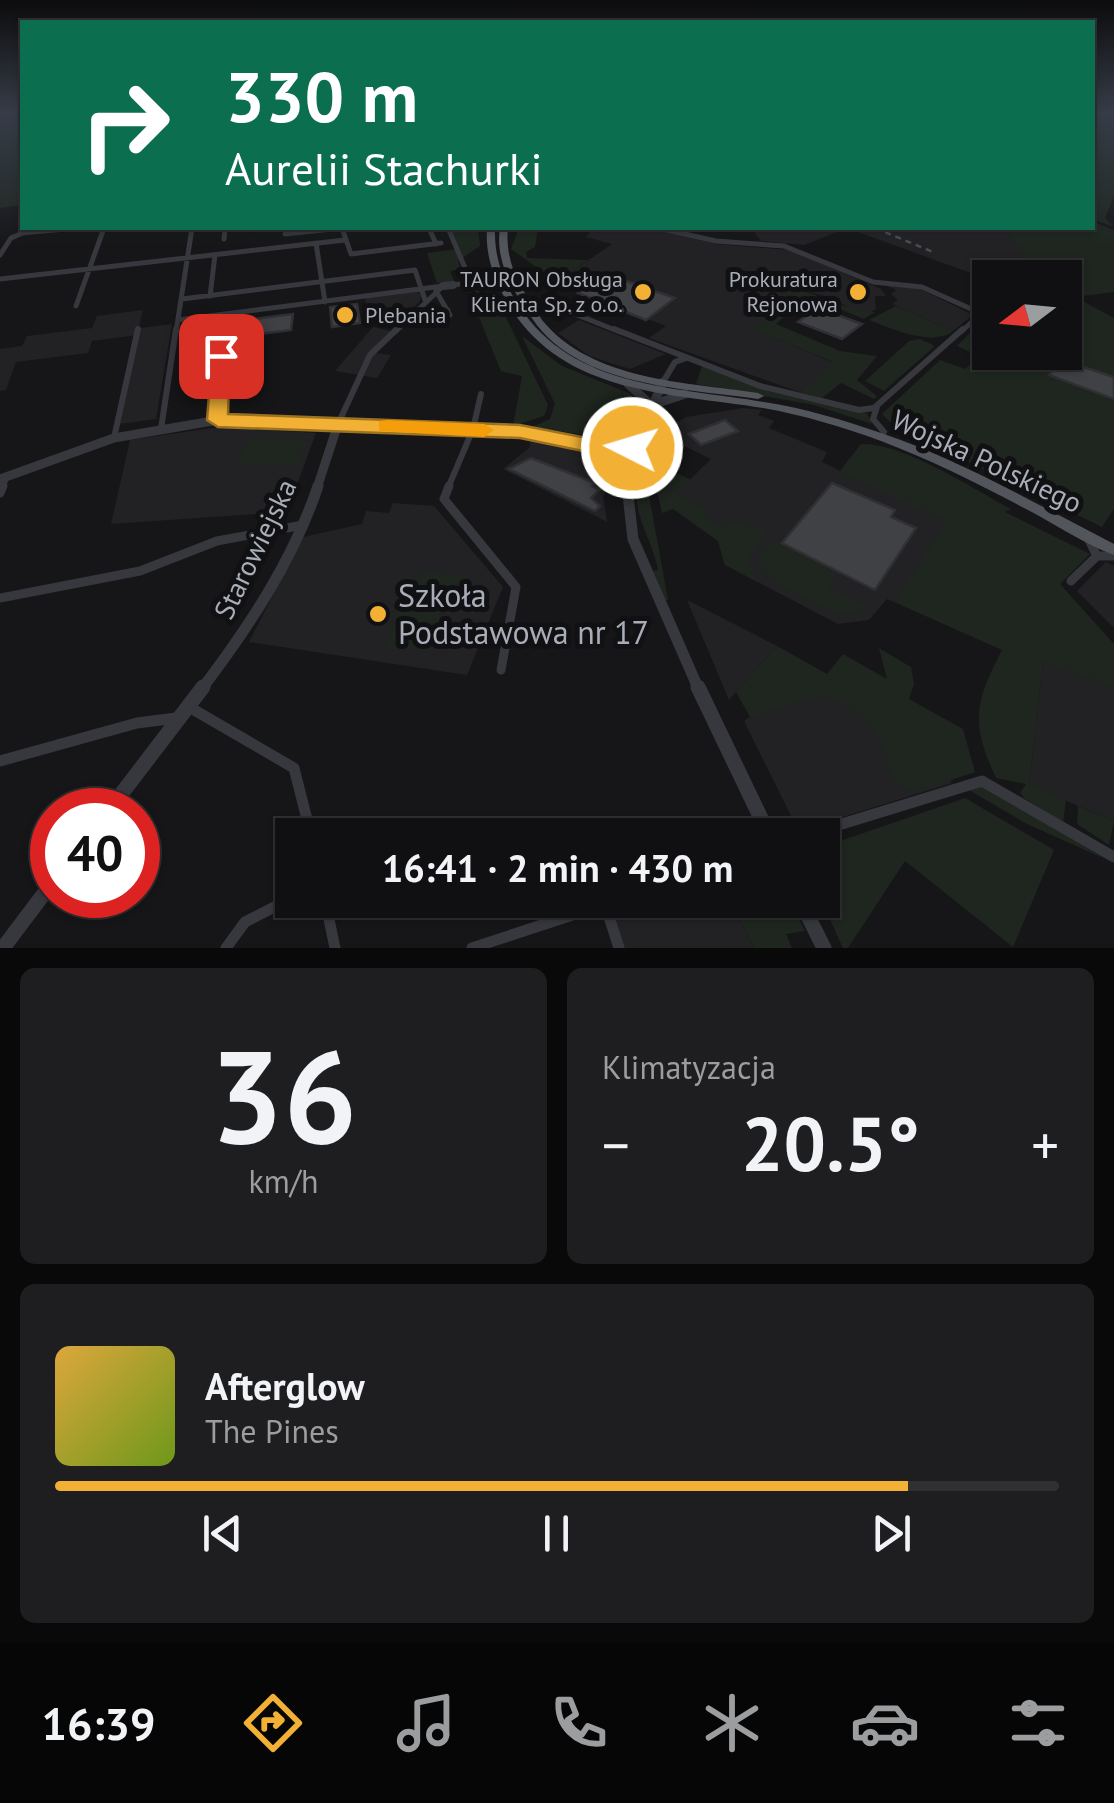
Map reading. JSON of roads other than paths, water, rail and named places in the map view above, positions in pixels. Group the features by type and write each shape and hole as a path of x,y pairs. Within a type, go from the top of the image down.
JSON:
{"main road":[{"path":"492,230 491,256 500,278 520,320 543,346 582,368 628,384 661,386"},
{"path":"504,230 501,245 505,262 545,332 602,366 661,386"},
{"name":"Wojska Polskiego","path":"661,386 685,394 800,413 886,439 1114,549"},
{"name":"Wojska Polskiego","path":"661,386 802,404 884,432 1114,549"}],"street":[{"path":"0,255 11,238 35,230"},
{"path":"20,234 58,230"},
{"path":"76,306 103,230"},
{"path":"161,429 192,230"},
{"path":"224,239 225,230"},
{"path":"342,230 351,254 444,243"},
{"path":"431,230 471,282"},
{"path":"444,243 447,230"},
{"path":"666,230 712,241 784,246 873,282 922,287 972,309"},
{"path":"285,231 286,247"},
{"path":"0,280 345,240"},
{"path":"316,244 325,302"},
{"path":"210,296 214,255"},
{"path":"182,299 415,270 424,300"},
{"path":"178,320 500,278"},
{"path":"412,311 449,312 440,288"},
{"name":"Starowiejska","path":"126,788 238,644 303,524 338,424 370,355 440,288"},
{"path":"548,309 560,308 792,395 852,410 878,406"},
{"path":"884,432 872,416 878,406 972,318"},
{"path":"114,438 138,328"},
{"path":"218,420 221,356"},
{"path":"690,359 676,362 661,386 631,454 628,516 641,566 761,818"},
{"path":"628,384 651,405"},
{"path":"481,394 473,430 444,499 516,587 501,670"},
{"path":"651,405 685,394"},
{"path":"0,493 3,478 114,438 218,420 532,433 631,454"},
{"path":"0,598 140,571 217,541 303,524"},
{"path":"1087,536 1097,556"},
{"path":"1071,581 1097,556 1114,549"},
{"path":"0,761 185,712 294,768 306,818"},
{"path":"840,824 982,781 1114,857"},
{"path":"226,948 251,917 275,906"},
{"path":"3,948 30,912"},
{"path":"329,918 335,948"},
{"path":"472,948 563,918"},
{"path":"614,918 619,948"},
{"path":"809,918 824,948"}],"railway":[{"path":"880,230 933,252"}],"place":[{"name":"TAURON Obsługa Klienta Sp. z o.o.","path":"643,292"},
{"name":"Prokuratura Rejonowa","path":"858,292"},
{"name":"Plebania","path":"345,315"},
{"name":"Szkoła Podstawowa nr 17","path":"378,614"}]}
